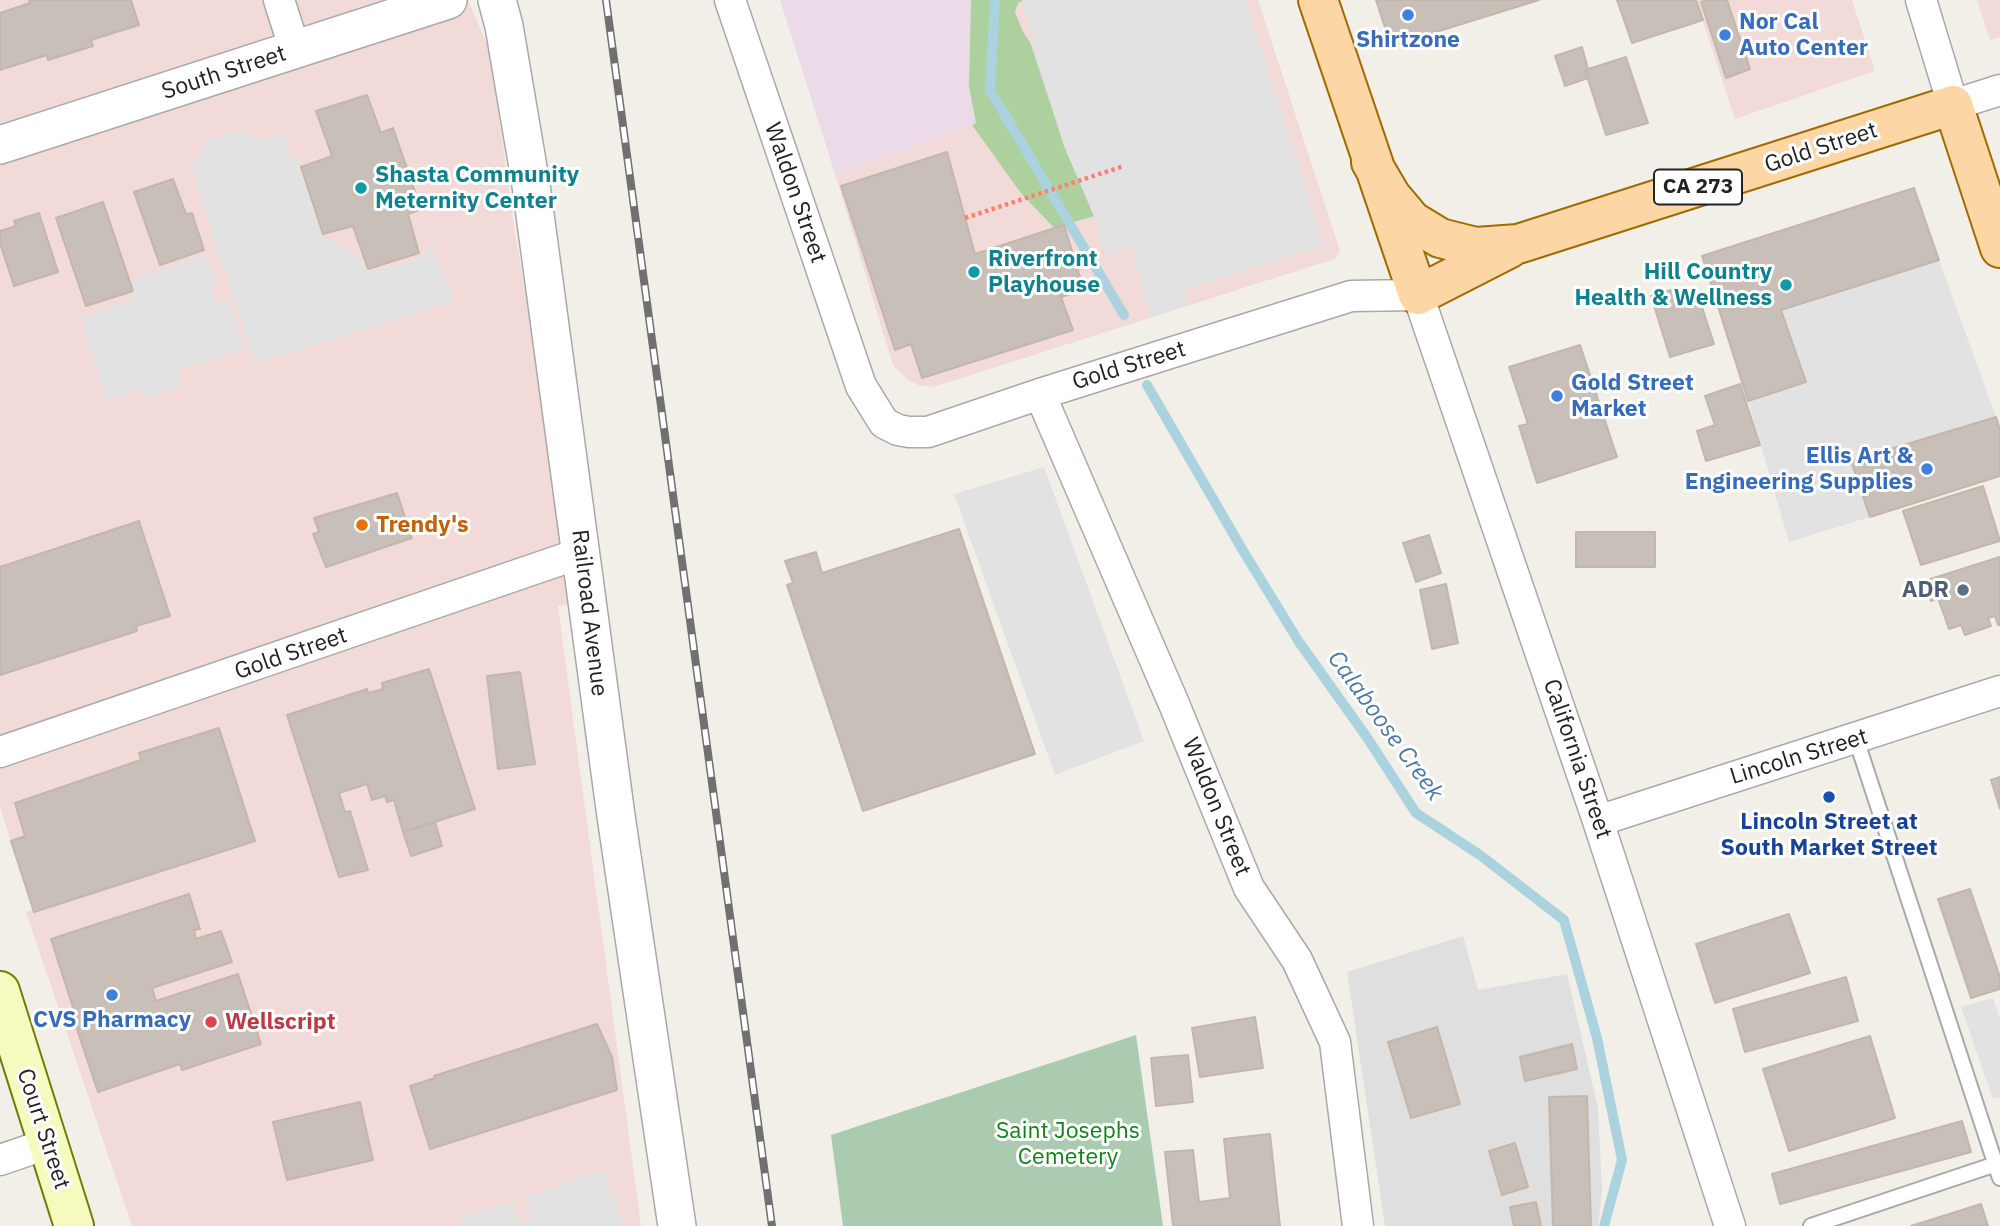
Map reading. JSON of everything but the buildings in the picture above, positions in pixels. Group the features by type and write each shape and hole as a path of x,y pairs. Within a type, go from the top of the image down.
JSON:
{"main road":[{"name":"California Street","path":"1318,0 1418,295"},
{"name":"Gold Street","path":"1440,238 1476,247 1518,244 1954,105"},
{"path":"1954,105 2000,248"},
{"name":"California Street","path":"1371,162 1391,196 1412,221 1440,238"},
{"name":"CA 273","path":"1418,295 1518,244"},
{"name":"Court Street","path":"0,991 74,1226"}],"street":[{"path":"279,0 295,50"},
{"name":"South Street","path":"0,145 448,0"},
{"name":"Railroad Avenue","path":"497,0 504,26 531,185 616,816 677,1226"},
{"name":"Waldon Street","path":"730,0 861,386"},
{"path":"1921,0 1954,105"},
{"name":"Gold Street","path":"1954,105 2000,90"},
{"name":"Gold Street","path":"861,386 884,423 909,432 928,432 1351,296 1418,295"},
{"name":"California Street","path":"1418,295 1598,821 1730,1226"},
{"name":"Waldon Street","path":"1040,394 1250,888 1297,960 1335,1042 1357,1226"},
{"name":"Gold Street","path":"0,752 581,553"},
{"name":"Lincoln Street","path":"1598,821 2000,691"},
{"path":"0,1160 47,1144"}],"lane":[{"path":"1811,1226 1998,1171 1856,739"}],"path":[{"path":"965,218 1124,166"}],"shaded area":[{"path":"0,0 468,0 490,51 515,232 562,506 573,604 558,606 641,1226 132,1226 26,912 33,909 0,807"},
{"path":"780,0 971,0 969,87 976,123 835,174"},
{"path":"971,0 1258,0 1340,251 1334,259 940,385 918,385 908,380 893,365 835,174 976,123 969,87"},
{"path":"1022,0 1245,0 1324,245 1184,290 1189,305 1151,317 1131,247 1106,256 1094,216 1065,148 1031,44 1035,42"},
{"path":"1696,0 1852,0 1875,71 1735,119"},
{"path":"1977,0 2000,0 2000,37 1990,40"},
{"path":"246,128 248,135 259,140 283,133 291,159 298,157 322,236 366,263 368,269 373,267 378,271 422,256 431,243 455,301 255,364 190,164 196,161 205,148 203,142"},
{"path":"206,254 216,283 210,285 216,303 229,300 245,349 178,370 183,386 146,398 142,389 107,401 80,318 121,304 132,296 129,280"},
{"path":"1939,260 1996,417 1852,461 1870,517 1789,542 1748,401 1806,382 1781,310"},
{"path":"1044,467 1144,741 1055,775 954,494"},
{"path":"1463,936 1478,990 1567,974 1598,1108 1602,1191 1598,1226 1385,1226 1347,972"},
{"path":"1993,998 2000,1020 2000,1097 1993,1099 1961,1007"},
{"path":"605,1169 611,1195 617,1196 622,1226 462,1226 459,1218 513,1202 519,1223 532,1220 527,1197"}],"green space":[{"path":"971,0 1025,0 1018,3 1015,12 1031,44 1065,148 1094,216 1054,228 1020,192 972,125 976,123 969,87"},
{"name":"Saint Josephs Cemetery","path":"1136,1035 1163,1226 843,1226 831,1135"}],"waterway":[{"name":"Calaboose Creek","path":"995,0 990,90 1124,315"},
{"name":"Calaboose Creek","path":"1147,385 1299,642 1366,736 1416,813 1480,855 1564,920 1597,1038 1622,1160 1604,1226"}],"railway":[{"path":"606,0 772,1226"}],"place":[{"name":"Shirtzone","path":"1408,15"},
{"name":"Nor Cal Auto Center","path":"1725,35"},
{"name":"Shasta Community Meternity Center","path":"361,188"},
{"name":"Riverfront Playhouse","path":"974,272"},
{"name":"Hill Country Health & Wellness","path":"1786,285"},
{"name":"Gold Street Market","path":"1557,396"},
{"name":"Ellis Art & Engineering Supplies","path":"1927,469"},
{"name":"Trendy's","path":"362,525"},
{"name":"ADR","path":"1963,590"},
{"name":"Lincoln Street at South Market Street","path":"1829,797"},
{"name":"CVS Pharmacy","path":"112,995"},
{"name":"Wellscript","path":"211,1022"}]}
